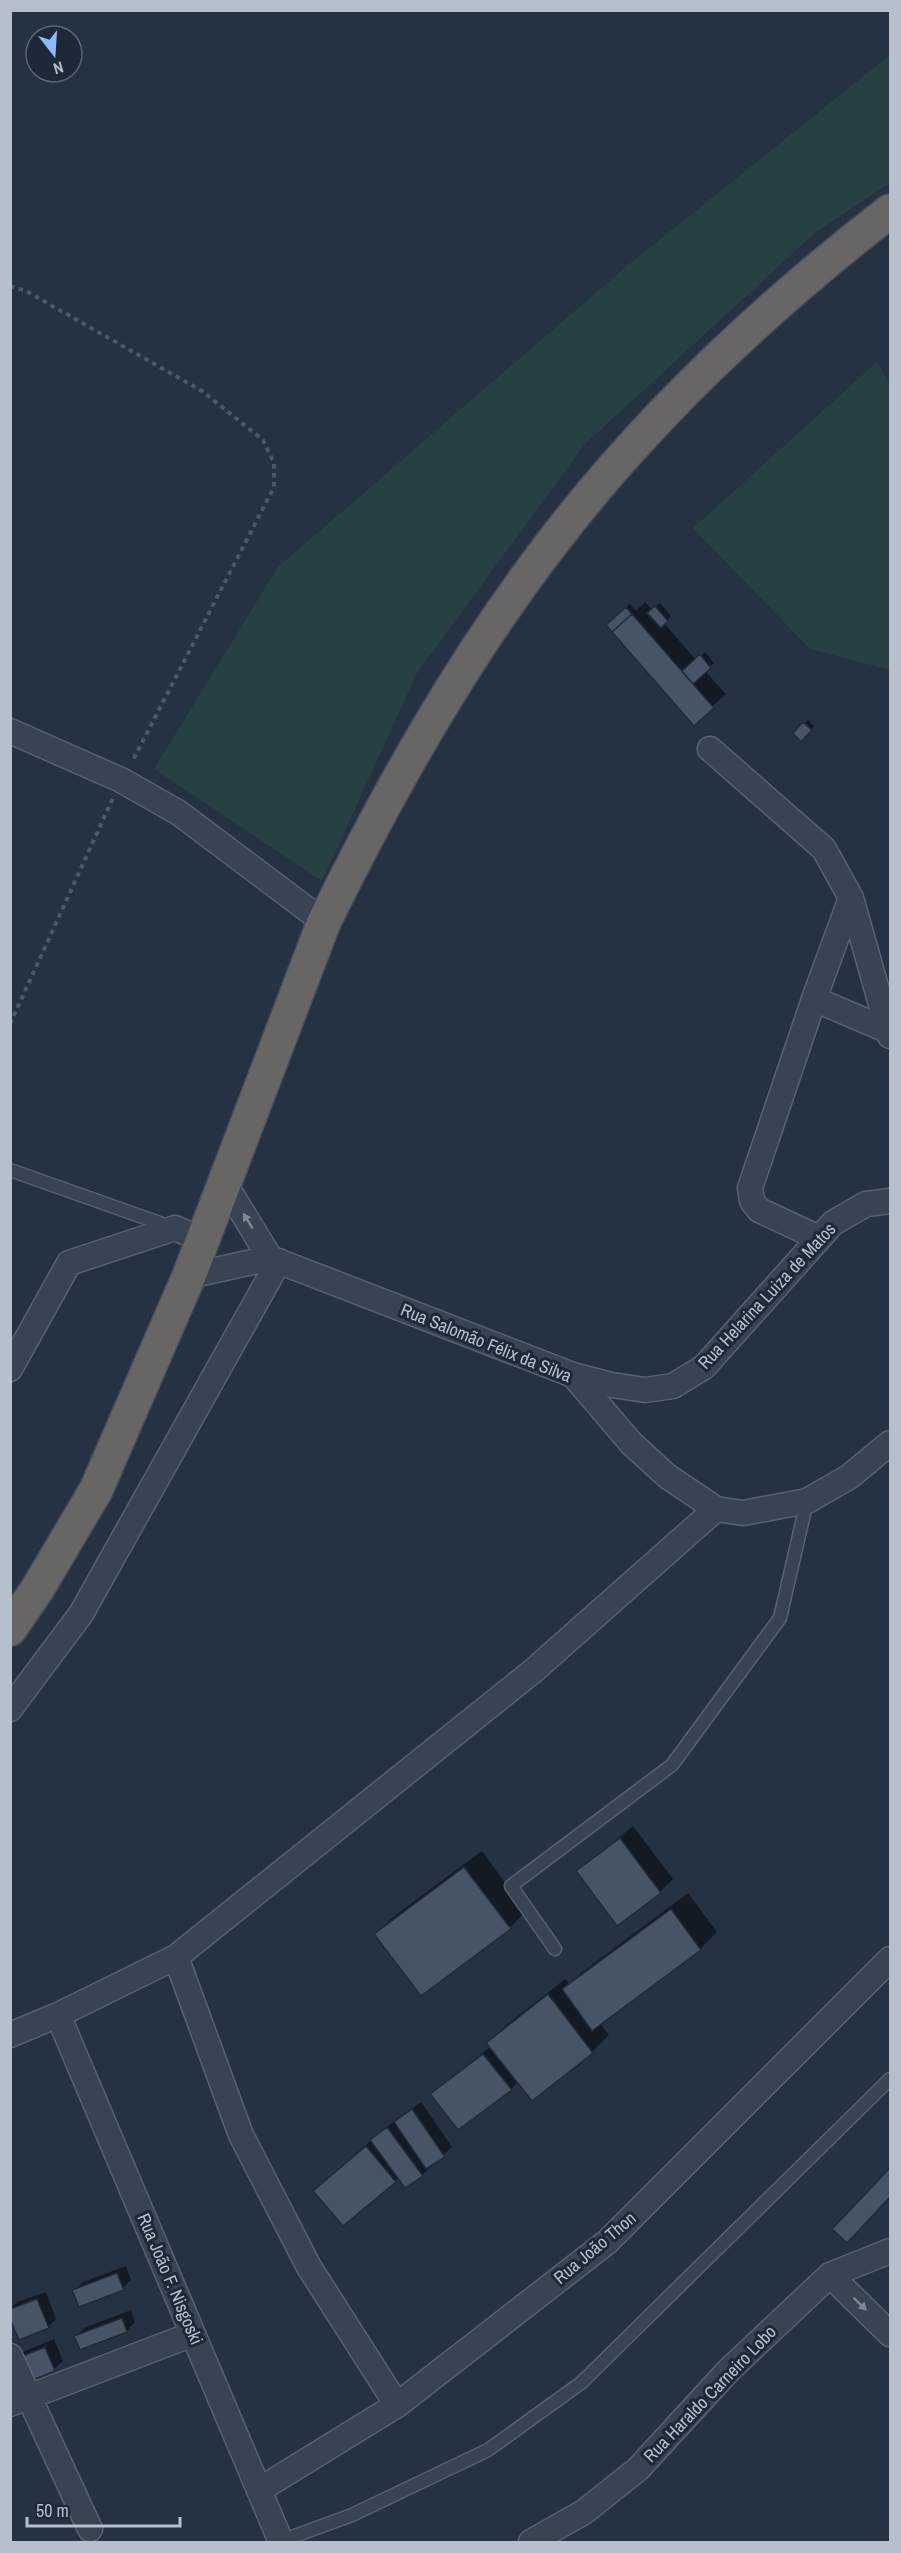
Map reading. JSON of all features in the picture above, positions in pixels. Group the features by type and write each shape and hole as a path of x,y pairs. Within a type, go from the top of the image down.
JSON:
{"highway":[{"path":"10,1629 38,1588 96,1490 189,1276 189,1234 225,1184 324,922 348,873 452,686 552,542 629,452 705,370 785,296 891,211"}],"street":[{"path":"10,731 122,780 179,813 324,922"},
{"path":"710,749 824,849 851,898 890,1034"},
{"path":"819,1238 759,1209 752,1201 750,1188 813,999 851,898"},
{"path":"813,999 890,1034"},
{"path":"225,1184 275,1260"},
{"name":"Rua Helarina Luiza de Matos","path":"573,1375 612,1385 645,1390 673,1386 704,1367 833,1223 866,1204 891,1201"},
{"path":"12,1364 69,1263 189,1234"},
{"path":"189,1276 275,1260"},
{"path":"10,1708 81,1614 275,1260"},
{"name":"Rua Salomão Félix da Silva","path":"275,1260 573,1375 631,1443 668,1476 716,1509 743,1513 807,1501 849,1477 891,1443"},
{"path":"10,2035 58,2015 176,1957 533,1671 716,1509"},
{"path":"176,1957 241,2135 309,2267 397,2405"},
{"name":"Rua João Thon","path":"260,2490 397,2405 607,2242 891,1959"},
{"name":"Rua João F. Nisgoski","path":"58,2015 281,2542"},
{"name":"Rua Haraldo Carneiro Lobo","path":"531,2542 584,2512 638,2469 728,2371 830,2275 891,2251"},
{"path":"830,2275 891,2334"},
{"path":"19,2400 193,2334"},
{"path":"10,2355 19,2400 90,2529"}],"lane":[{"path":"10,1170 189,1234"},
{"path":"555,1949 511,1886 672,1765 780,1618 807,1501"},
{"path":"281,2542 352,2515 488,2450 581,2383 891,2079"}],"path":[{"path":"10,286 26,291 202,392 263,440 274,463 274,487 122,780 10,1024"}],"green space":[{"path":"890,55 890,183 816,232 585,444 417,673 322,881 154,769 278,567 628,265"},
{"path":"877,362 890,385 890,670 810,649 693,528"}],"building":[{"path":"655,606 668,621 661,628 647,613"},
{"path":"626,607 632,614 612,632 606,625"},
{"path":"632,614 714,708 694,726 612,632"},
{"path":"700,654 711,668 693,684 682,671"},
{"path":"803,722 812,730 801,742 793,733"},
{"path":"620,1838 661,1893 617,1926 576,1871"},
{"path":"464,1867 511,1929 421,1996 374,1934"},
{"path":"671,1909 701,1950 592,2031 562,1989"},
{"path":"548,1994 593,2053 532,2101 486,2043"},
{"path":"483,2054 512,2090 458,2130 430,2094"},
{"path":"412,2109 445,2157 426,2169 394,2122"},
{"path":"387,2127 423,2176 405,2188 370,2140"},
{"path":"366,2146 396,2182 343,2226 313,2191"},
{"path":"890,2168 890,2197 847,2243 832,2229"},
{"path":"117,2273 124,2290 79,2307 72,2290"},
{"path":"37,2299 49,2328 19,2340 10,2319 10,2309"},
{"path":"122,2318 127,2332 80,2350 74,2336"},
{"path":"45,2347 55,2371 25,2383 15,2359"}]}
